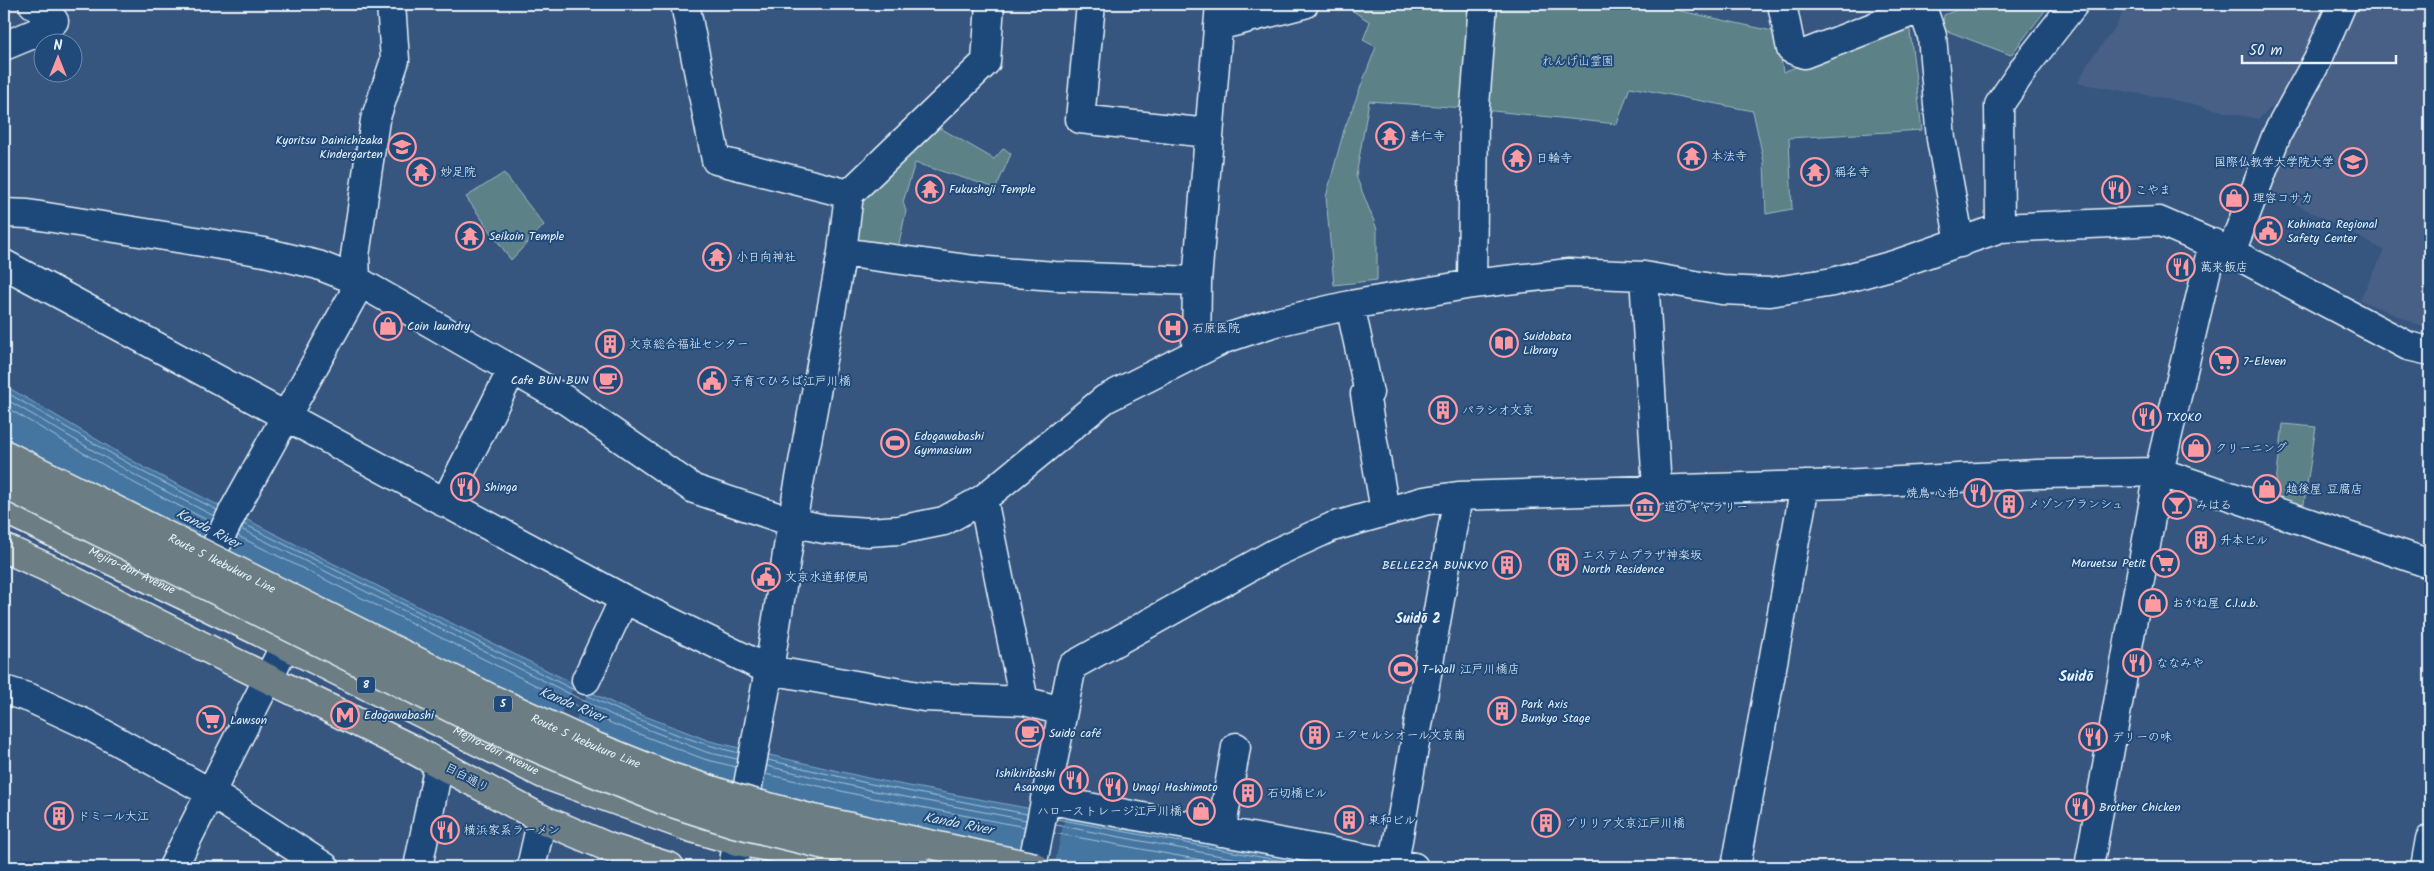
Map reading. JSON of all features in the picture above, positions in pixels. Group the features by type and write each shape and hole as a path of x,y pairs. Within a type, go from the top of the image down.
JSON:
{"main road":[{"name":"Route 5 Ikebukuro Line","path":"4,454 494,700 596,747 671,777 739,799 823,821 1033,867"},
{"name":"Route 5 Ikebukuro Line","path":"4,484 491,728 588,770 663,800 734,824 916,867"},
{"name":"Mejiro-dori Avenue","path":"4,509 190,598 543,774 641,811 737,840 873,867"},
{"path":"4,548 46,567 268,678"},
{"name":"目白通り","path":"268,678 439,764 542,819 608,847 670,867"}],"street":[{"path":"4,46 38,32 54,21 33,4"},
{"path":"190,598 235,508 353,296 356,280 355,256 375,120 395,60 391,4"},
{"path":"685,4 716,160 849,194"},
{"path":"733,867 741,814 769,670 792,522 842,252 849,194 986,62 990,4"},
{"path":"1090,4 1080,119 1208,133"},
{"path":"1196,352 1197,281 1219,15 1304,4"},
{"path":"1472,284 1474,118 1483,4"},
{"path":"1782,4 1791,49 1804,54 1922,6 1932,36 1941,139 1960,243"},
{"path":"2000,228 1999,106 2027,64 2074,4"},
{"path":"2089,867 2159,472 2222,247 2277,134 2318,59 2342,4"},
{"path":"4,213 28,214 264,252 318,265 356,280 567,401 694,489 792,522 824,529 868,532 899,530 944,521 983,500 1105,399 1224,339 1272,323 1350,305 1472,284 1569,273 1644,276 1722,290 1770,292 1833,282 1960,243 2000,228 2159,221 2222,247 2408,346 2430,351"},
{"path":"842,252 975,270 1055,276 1197,281"},
{"path":"4,264 624,599 769,670 924,697 1024,702 1062,711"},
{"path":"1644,276 1657,489"},
{"path":"1350,305 1368,393 1365,394 1385,511"},
{"path":"445,502 512,370"},
{"path":"1033,867 1044,802 1072,666 1275,553 1332,527 1424,501 1458,496 1805,485 2037,474 2159,472 2430,564"},
{"path":"1736,867 1805,485"},
{"path":"1044,802 1404,865 1458,496"},
{"path":"983,500 1024,702"},
{"path":"586,680 624,599"},
{"path":"173,867 285,645"},
{"path":"4,690 30,698 86,724 211,793 325,867"},
{"path":"1221,832 1236,746"},
{"path":"418,867 439,764"},
{"path":"531,867 542,819"},
{"path":"2425,867 2430,839"}],"shaded area":[{"path":"2123,4 2332,4 2290,91 2258,119 2170,99 2078,83 2088,63 2115,28 2121,16"},
{"name":"国際仏教学大学院大学","path":"2351,4 2430,4 2429,329 2360,300 2384,250 2265,188"}],"green space":[{"name":"れんげ山霊園","path":"1342,4 1649,4 1777,32 1783,72 1909,23 1922,130 1789,138 1792,209 1766,214 1764,162 1753,111 1630,87 1617,124 1464,108 1369,101 1356,176 1377,229 1377,280 1334,285 1326,197 1344,130 1376,47 1363,40 1370,22"},
{"path":"1971,4 2050,4 2011,55 1942,29 1944,15"},
{"path":"935,125 994,159 1004,148 1011,154 996,188 915,163 903,202 906,211 897,253 850,248 861,193"},
{"path":"504,173 544,225 511,260 466,197"},
{"path":"2283,424 2316,427 2303,510 2274,499"}],"water":[{"name":"Kanda River","path":"4,385 145,468 419,607 621,707 710,741 872,779 1341,867 989,867 768,820 4,470"}],"pier":[{"path":"575,685 589,691 565,743 549,736"},
{"path":"1030,809 1065,816 1054,867 1018,867"}],"place":[{"name":"善仁寺","path":"1390,136"},
{"name":"Kyoritsu Dainichizaka Kindergarten","path":"402,147"},
{"name":"本法寺","path":"1692,156"},
{"name":"日輪寺","path":"1517,158"},
{"name":"国際仏教学大学院大学","path":"2353,162"},
{"name":"妙足院","path":"421,172"},
{"name":"稱名寺","path":"1815,172"},
{"name":"Fukushoji Temple","path":"930,189"},
{"name":"こやま","path":"2116,190"},
{"name":"理容コサカ","path":"2234,198"},
{"name":"Kohinata Regional Safety Center","path":"2268,231"},
{"name":"Seikoin Temple","path":"470,236"},
{"name":"小日向神社","path":"717,257"},
{"name":"萬来飯店","path":"2181,267"},
{"name":"Coin laundry","path":"388,326"},
{"name":"石原医院","path":"1173,328"},
{"name":"Suidobata Library","path":"1504,343"},
{"name":"文京総合福祉センター","path":"610,344"},
{"name":"7-Eleven","path":"2224,361"},
{"name":"Cafe BUN BUN","path":"608,380"},
{"name":"子育てひろば江戸川橋","path":"712,381"},
{"name":"パラシオ文京","path":"1443,410"},
{"name":"TXOKO","path":"2147,417"},
{"name":"Edogawabashi Gymnasium","path":"895,443"},
{"name":"クリーニング","path":"2196,448"},
{"name":"Shinga","path":"465,487"},
{"name":"越後屋 豆腐店","path":"2267,489"},
{"name":"焼鳥 心拍","path":"1978,493"},
{"name":"メゾンブランシュ","path":"2009,504"},
{"name":"みはる","path":"2177,505"},
{"name":"道のギャラリー","path":"1645,507"},
{"name":"升本ビル","path":"2201,540"},
{"name":"エステムプラザ神楽坂 North Residence","path":"1563,562"},
{"name":"Maruetsu Petit","path":"2165,563"},
{"name":"BELLEZZA BUNKYO","path":"1507,565"},
{"name":"文京水道郵便局","path":"766,577"},
{"name":"おがね屋 C.l.u.b.","path":"2153,603"},
{"name":"ななみや","path":"2137,663"},
{"name":"T-Wall 江戸川橋店","path":"1403,669"},
{"name":"Park Axis Bunkyo Stage","path":"1502,711"},
{"name":"Edogawabashi","path":"345,715"},
{"name":"Lawson","path":"211,720"},
{"name":"Suido café","path":"1030,733"},
{"name":"エクセルシオール文京南","path":"1315,735"},
{"name":"デリーの味","path":"2093,737"},
{"name":"Ishikiribashi Asanoya","path":"1074,780"},
{"name":"Unagi Hashimoto","path":"1113,787"},
{"name":"石切橋ビル","path":"1248,793"},
{"name":"Brother Chicken","path":"2080,807"},
{"name":"ハローストレージ江戸川橋","path":"1201,811"},
{"name":"ドミール大江","path":"59,816"},
{"name":"東和ビル","path":"1349,820"},
{"name":"ブリリア文京江戸川橋","path":"1546,823"},
{"name":"横浜家系ラーメン","path":"445,830"}],"district":[{"name":"Suidō 2","path":"1418,619"},
{"name":"Suidō","path":"2076,677"}]}
